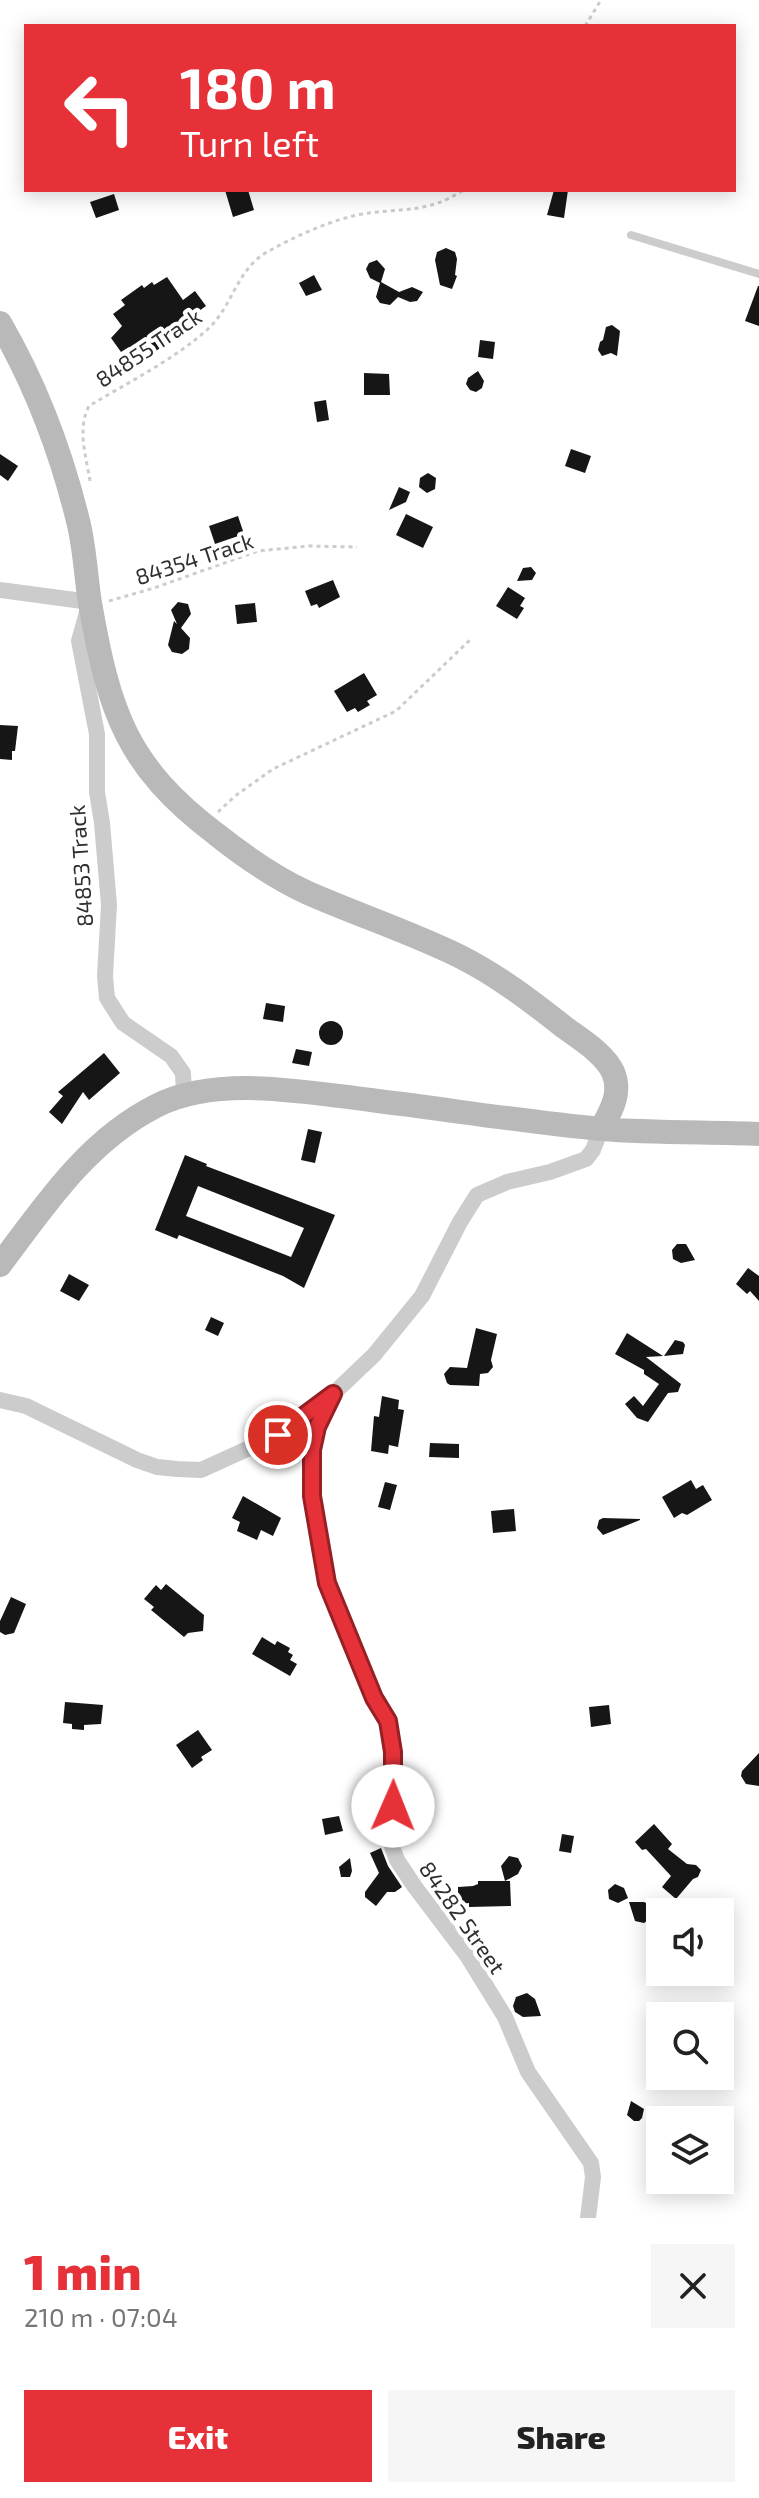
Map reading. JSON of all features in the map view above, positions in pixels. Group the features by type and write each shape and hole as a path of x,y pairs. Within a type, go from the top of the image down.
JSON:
{"street":[{"path":"0,323 36,391 58,451 80,528 105,684 134,751 165,791 255,864 306,892 460,957 517,991 602,1057 613,1072 617,1091 643,1130"},
{"path":"0,590 90,602"},
{"name":"84853 Track","path":"90,602 79,641 97,734 97,792 109,905 105,976 107,998 123,1023 171,1056 183,1073 184,1096"},
{"path":"0,1265 69,1174 108,1136 159,1104 222,1089 274,1090 601,1129 759,1134"},
{"path":"0,1400 26,1406 157,1467 201,1470 278,1435 333,1394 374,1355 422,1296 477,1195 507,1182 550,1172 586,1159 614,1106 617,1091"},
{"name":"84282 Street","path":"333,1394 315,1439 310,1475 312,1496 327,1583 374,1698 388,1721 392,1737 394,1785 391,1844 397,1860 415,1887 468,1957 505,2017 528,2072 591,2163 593,2177 588,2218"}],"lane":[{"path":"631,235 759,274"}],"path":[{"path":"586,24 601,0"},
{"name":"84855 Track","path":"91,488 82,431 83,418 89,406 207,330 227,308 245,270 263,255 300,235 355,216 425,208 446,202 460,192"},
{"name":"84354 Track","path":"90,602 116,600 258,551 309,546 357,547"},
{"path":"204,825 235,796 273,769 396,711 471,639"}],"building":[{"path":"226,192 249,192 254,210 233,217"},
{"path":"553,192 568,192 564,218 547,215"},
{"path":"114,194 119,210 96,218 90,202"},
{"path":"446,248 455,252 457,259 457,276 452,289 440,285 435,260 437,252"},
{"path":"377,260 385,269 381,282 399,292 412,287 423,292 417,301 410,302 398,297 390,305 380,303 376,297 380,283 370,278 366,269 369,263"},
{"path":"314,275 322,290 306,296 299,283"},
{"path":"167,277 183,300 195,291 206,306 175,328 179,334 156,351 151,343 146,346 143,342 132,351 129,347 121,352 111,338 122,326 113,314 125,305 121,300 142,285 144,288 152,282 154,285"},
{"path":"759,286 759,326 745,321"},
{"path":"612,325 620,331 617,356 611,353 602,356 598,350 600,342 606,327"},
{"path":"480,340 495,342 493,359 478,357"},
{"path":"478,371 484,381 482,388 476,392 466,384 468,378"},
{"path":"364,373 389,374 390,395 364,395"},
{"path":"326,400 329,420 317,422 314,402"},
{"path":"571,449 591,456 585,473 565,466"},
{"path":"0,454 18,466 8,481 0,475"},
{"path":"428,473 436,478 435,489 427,493 419,487 420,478"},
{"path":"399,487 410,492 406,502 389,510"},
{"path":"406,514 433,527 423,548 396,535"},
{"path":"238,516 244,534 215,544 209,526"},
{"path":"531,567 536,573 532,580 517,581 523,568"},
{"path":"333,580 340,597 319,608 317,604 311,606 305,591"},
{"path":"508,587 525,598 520,606 524,608 517,619 496,606"},
{"path":"178,602 188,604 191,614 181,628 190,638 189,649 182,654 172,652 168,645 174,621 177,624 171,610"},
{"path":"255,603 257,622 237,624 235,605"},
{"path":"364,673 377,695 367,701 370,705 358,712 355,708 347,712 334,691"},
{"path":"0,725 18,726 12,760 0,759"},
{"path":"266,1003 285,1006 283,1022 263,1019"},
{"path":"331,1021 340,1024 343,1033 340,1042 331,1045 322,1042 319,1033 322,1024"},
{"path":"296,1049 312,1052 309,1066 292,1063"},
{"path":"104,1053 120,1073 89,1100 83,1092 62,1124 49,1112 63,1096 58,1092"},
{"path":"308,1129 322,1132 315,1163 301,1160"},
{"path":"185,1155 206,1166 335,1215 304,1288 283,1276 179,1235 177,1239 155,1230","holes":["198,1186 304,1228 291,1257 186,1216"]},
{"path":"677,1244 686,1244 695,1260 681,1263 673,1259 672,1250"},
{"path":"748,1268 759,1276 759,1301 750,1291 747,1294 736,1284"},
{"path":"69,1274 89,1285 79,1301 60,1291"},
{"path":"211,1317 224,1323 218,1336 205,1330"},
{"path":"476,1328 497,1334 491,1360 493,1367 488,1373 480,1374 479,1386 450,1385 444,1374 450,1367 467,1368"},
{"path":"627,1333 663,1356 646,1357 681,1384 678,1392 668,1393 648,1422 637,1418 625,1404 634,1396 643,1406 659,1384 644,1374 644,1370 615,1354"},
{"path":"675,1340 685,1345 683,1354 664,1356"},
{"path":"382,1396 399,1400 398,1409 404,1410 398,1447 389,1445 388,1454 371,1451 374,1416 379,1417"},
{"path":"430,1443 459,1444 459,1458 429,1457"},
{"path":"691,1480 696,1489 703,1485 712,1500 687,1515 682,1513 674,1518 662,1497"},
{"path":"385,1482 397,1485 390,1510 378,1507"},
{"path":"243,1496 281,1518 273,1536 261,1530 257,1540 237,1531 240,1522 232,1518"},
{"path":"514,1509 516,1531 493,1533 491,1511"},
{"path":"599,1520 640,1520 603,1535 597,1528"},
{"path":"166,1584 204,1615 203,1631 188,1633 184,1637 151,1610 154,1607 144,1599 156,1585 161,1590"},
{"path":"11,1597 26,1604 14,1633 5,1635 0,1632 0,1621"},
{"path":"262,1637 275,1645 277,1641 290,1648 288,1652 293,1655 290,1660 297,1664 290,1676 252,1654"},
{"path":"65,1702 103,1705 101,1724 84,1725 84,1730 72,1729 72,1724 63,1723"},
{"path":"609,1705 611,1724 591,1727 589,1707"},
{"path":"198,1730 212,1750 192,1768 176,1745"},
{"path":"759,1753 759,1786 746,1784 741,1776 742,1771"},
{"path":"339,1816 343,1831 325,1835 322,1819"},
{"path":"654,1824 672,1844 668,1849 687,1864 696,1865 701,1870 698,1877 675,1898 662,1887 671,1876 646,1849 642,1850 635,1842"},
{"path":"562,1834 574,1836 571,1853 559,1851"},
{"path":"381,1848 402,1887 395,1892 387,1892 376,1906 365,1897 365,1892 379,1873 370,1853"},
{"path":"509,1856 518,1858 522,1866 518,1874 505,1881 501,1866"},
{"path":"350,1858 350,1877 341,1877 339,1867"},
{"path":"478,1881 510,1881 511,1906 469,1907 469,1903 458,1904 458,1887 473,1886"},
{"path":"615,1884 624,1888 628,1898 618,1903 609,1899 608,1890"},
{"path":"629,1902 646,1903 646,1922 635,1921"},
{"path":"527,1993 535,1999 541,2016 523,2017 515,2012 516,1997"},
{"path":"631,2101 644,2109 639,2121 627,2115"}],"route":[{"path":"278,1435 333,1394 317,1427 312,1450 312,1496 327,1583 374,1698 388,1721 393,1752 393,1806"}]}
